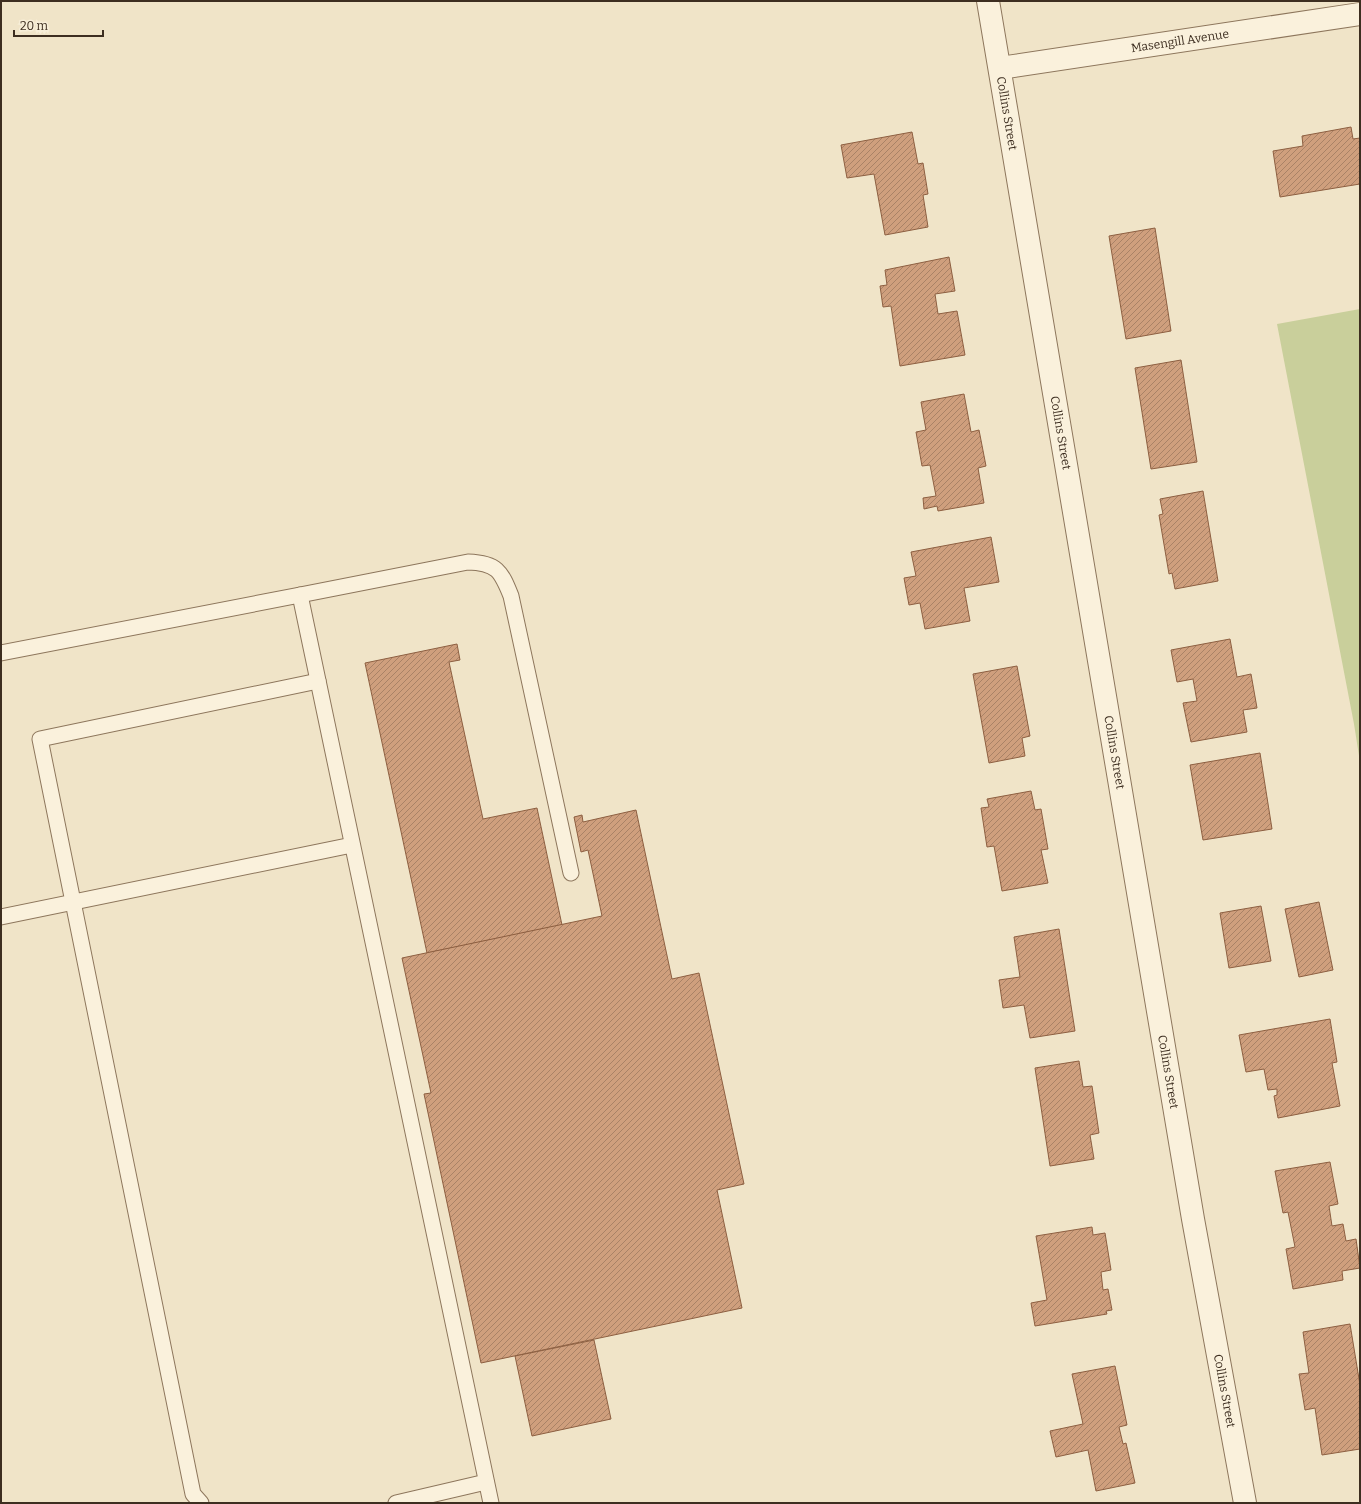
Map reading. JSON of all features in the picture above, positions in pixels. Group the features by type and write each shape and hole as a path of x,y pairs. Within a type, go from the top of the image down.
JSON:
{"street":[{"name":"Collins Street","path":"988,1 1191,1203 1244,1503"},
{"name":"Masengill Avenue","path":"1000,68 1360,14"}],"lane":[{"path":"1,653 468,562 486,563 503,576 511,596 571,873"},
{"path":"300,595 491,1503"},
{"path":"201,1503 193,1494 40,739 318,680"},
{"path":"1,917 352,845"},
{"path":"396,1503 486,1482"}],"green space":[{"path":"1360,309 1360,762 1277,324"}],"building":[{"path":"1351,127 1353,139 1360,138 1360,184 1280,197 1273,151 1303,146 1302,136"},
{"path":"912,132 918,164 923,163 928,194 923,195 928,227 885,235 874,174 847,178 841,145"},
{"path":"1155,228 1171,331 1126,339 1109,236"},
{"path":"949,257 955,291 935,294 938,314 957,311 965,355 900,366 891,306 883,307 880,286 887,285 885,270"},
{"path":"1181,360 1197,462 1151,469 1135,368"},
{"path":"964,394 971,432 979,430 986,466 978,468 984,503 938,511 937,506 924,509 923,498 936,496 930,465 922,466 916,432 926,430 921,402"},
{"path":"1203,491 1218,581 1175,589 1172,573 1169,574 1159,515 1163,514 1160,499"},
{"path":"991,537 999,582 964,588 970,621 925,629 920,603 909,605 904,578 916,576 911,552"},
{"path":"1230,639 1237,677 1251,674 1257,708 1243,710 1247,732 1191,742 1183,703 1197,701 1193,679 1177,682 1171,650"},
{"path":"457,644 460,660 449,662 483,819 537,808 562,925 427,953 365,663"},
{"path":"1017,666 1030,736 1022,738 1025,756 989,763 973,674"},
{"path":"1260,753 1272,829 1203,840 1190,765"},
{"path":"1031,791 1035,810 1041,809 1048,849 1041,850 1048,883 1002,891 994,846 987,847 981,808 989,807 987,799"},
{"path":"636,810 672,979 699,973 744,1184 717,1190 742,1308 481,1363 424,1094 431,1093 402,958 602,916 588,850 581,852 574,817 582,815 583,822"},
{"path":"1319,902 1333,970 1299,977 1285,909"},
{"path":"1261,906 1271,961 1229,968 1220,913"},
{"path":"1059,929 1075,1031 1030,1038 1024,1005 1003,1008 999,980 1020,977 1014,937"},
{"path":"1330,1019 1337,1062 1332,1063 1340,1106 1278,1118 1274,1096 1277,1095 1277,1089 1268,1090 1264,1069 1246,1072 1239,1035"},
{"path":"1079,1061 1083,1087 1092,1086 1099,1133 1090,1135 1094,1159 1050,1166 1035,1068"},
{"path":"1330,1162 1338,1204 1329,1206 1332,1226 1343,1224 1346,1241 1356,1239 1360,1268 1342,1271 1343,1280 1293,1289 1286,1249 1295,1247 1288,1212 1283,1213 1275,1171"},
{"path":"1092,1227 1093,1235 1105,1233 1111,1270 1101,1272 1103,1290 1108,1289 1112,1310 1106,1311 1107,1314 1035,1326 1031,1303 1047,1300 1036,1236"},
{"path":"1350,1324 1360,1385 1360,1449 1322,1455 1315,1408 1305,1410 1299,1374 1309,1373 1303,1332"},
{"path":"594,1340 611,1419 532,1436 515,1356"},
{"path":"1115,1366 1127,1425 1119,1427 1123,1444 1126,1443 1135,1483 1096,1491 1088,1450 1056,1457 1050,1431 1083,1424 1072,1374"}]}
